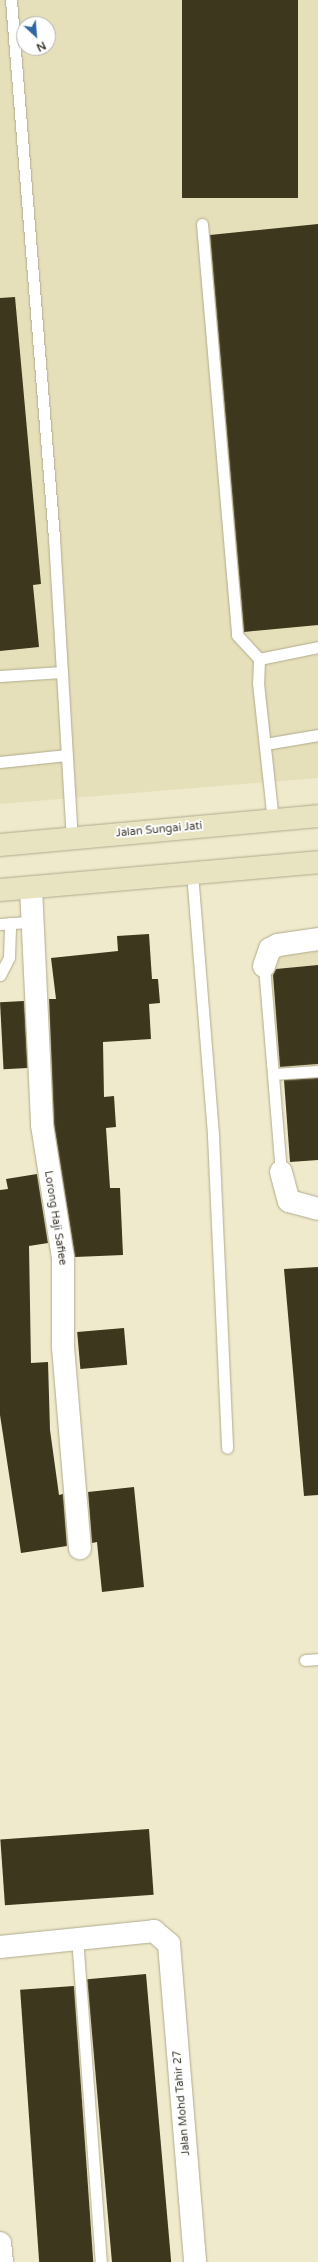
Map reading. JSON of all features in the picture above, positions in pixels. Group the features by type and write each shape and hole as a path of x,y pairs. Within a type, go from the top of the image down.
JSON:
{"main road":[{"name":"Jalan Sungai Jati","path":"0,845 318,816"},
{"path":"0,890 318,862"}],"street":[{"name":"Lorong Haji Safiee","path":"31,888 14,923 42,1125 63,1258 62,1347 80,1548"},
{"path":"264,966 270,950 278,945 318,939"},
{"path":"280,1172 289,1201 318,1208"},
{"name":"Jalan Mohd Tahir 27","path":"77,1937 154,1931 169,1944 195,2262"},
{"path":"0,1946 77,1937"},
{"path":"0,2243 2,2262"}],"lane":[{"path":"12,0 62,672 72,838"},
{"path":"202,224 237,635 259,659 258,683 273,820"},
{"path":"259,659 318,647"},
{"path":"0,676 62,672"},
{"path":"265,744 318,735"},
{"path":"0,762 67,755"},
{"path":"192,873 213,1136 227,1448"},
{"path":"0,975 9,957 14,923"},
{"path":"264,966 280,1172"},
{"path":"273,1074 318,1071"},
{"path":"305,1660 318,1659"},
{"path":"77,1937 101,2262"}],"shaded area":[{"path":"0,0 318,0 318,778 0,804"},
{"path":"318,951 318,1066 277,1069 270,966 287,953"}],"building":[{"path":"182,0 298,0 298,198 182,198"},
{"path":"318,224 318,625 244,632 210,235"},
{"path":"15,297 41,584 33,585 39,647 0,651 0,298"},
{"path":"149,934 152,979 158,979 160,1003 149,1004 151,1039 103,1042 104,1097 114,1096 116,1127 106,1128 110,1188 120,1188 123,1255 75,1257 54,1124 49,999 56,999 51,958 118,951 117,936"},
{"path":"318,965 318,1064 280,1067 273,975 276,969"},
{"path":"24,1001 28,1068 4,1069 0,1002"},
{"path":"318,1078 318,1160 290,1162 284,1080"},
{"path":"37,1174 48,1243 29,1246 31,1363 48,1362 50,1430 59,1495 63,1494 67,1546 21,1553 0,1415 0,1190 8,1189 6,1179"},
{"path":"318,1267 318,1495 304,1496 284,1269"},
{"path":"124,1328 127,1365 80,1369 77,1332"},
{"path":"134,1487 144,1587 102,1592 97,1542 92,1543 88,1492"},
{"path":"149,1829 154,1895 5,1905 0,1839"},
{"path":"146,1974 171,2262 112,2262 87,1979"},
{"path":"74,1986 93,2262 39,2262 20,1990"}]}
